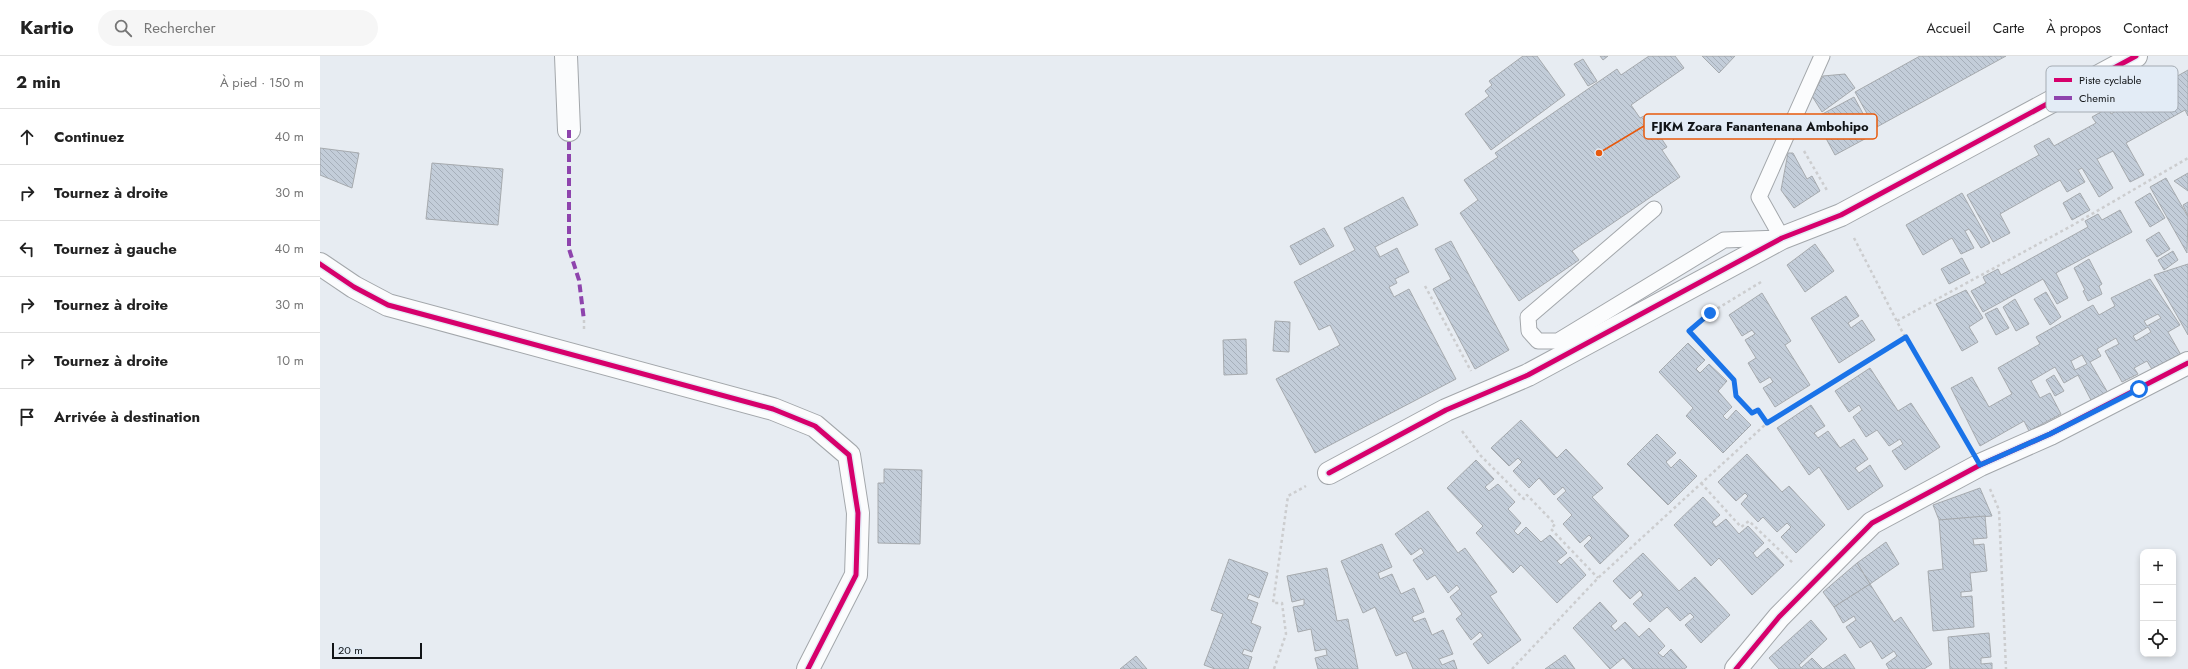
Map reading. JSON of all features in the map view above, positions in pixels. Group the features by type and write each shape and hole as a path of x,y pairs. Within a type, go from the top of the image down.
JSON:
{"street":[{"path":"566,56 569,130"},
{"path":"2117,66 2136,56"},
{"path":"1329,473 1446,410 1528,375 1782,238 1841,215 2046,105"},
{"path":"320,264 354,288 388,305 773,410 815,426 849,454 858,513 856,575 808,669"},
{"path":"1736,669 1779,617 1872,523 1980,465 2056,430 2188,363"}],"lane":[{"path":"1654,209 1528,317 1529,331 1538,341 1558,341 1724,240 1782,238 1759,198 1822,56"}],"path":[{"path":"1790,127 1841,215 1897,321 1980,465 1999,510 2006,669"},
{"path":"1897,321 2073,225 2188,158"},
{"path":"1757,252 1764,280 1710,313 1689,331 1734,380 1736,396 1752,413 1758,410 1767,423"},
{"path":"1425,286 1484,394"},
{"path":"1514,668 1598,578 1767,423 1906,337"},
{"path":"1446,410 1481,456 1524,499 1527,495 1555,524 1551,529 1598,578"},
{"path":"1274,669 1286,634 1282,603 1273,603 1288,496 1329,473"},
{"path":"1701,483 1741,527 1749,521 1795,564"}],"building":[{"path":"1523,56 1537,56 1565,95 1491,150 1465,114 1489,96 1485,91 1492,85 1489,81"},
{"path":"1600,56 1608,56 1603,60"},
{"path":"1649,56 1675,56 1684,68 1631,105 1640,118 1646,115 1667,147 1662,150 1680,177 1572,251 1579,260 1519,301 1460,213 1478,200 1464,180 1498,157 1495,153 1617,69 1621,75"},
{"path":"1702,56 1735,56 1719,73"},
{"path":"1920,56 2006,56 1875,128 1855,92"},
{"path":"1583,59 1597,81 1588,86 1574,64"},
{"path":"2188,70 2188,116 2185,110 2126,143 2144,175 2130,182 2113,151 2097,159 2113,188 2099,197 2082,168 2078,170 2085,182 2067,192 2060,180 2000,214 2010,233 1993,242 1967,195 2039,155 2034,146 2049,138 2054,146 2096,123 2092,117 2101,112 2110,112 2111,114 2114,112 2178,112 2178,76"},
{"path":"1845,74 1855,88 1822,112 1812,96 1823,76"},
{"path":"1854,97 1874,134 1835,155 1815,118"},
{"path":"320,148 359,153 352,188 320,175"},
{"path":"1788,153 1793,153 1807,179 1812,176 1820,191 1794,208 1781,190"},
{"path":"432,163 503,169 498,225 426,219"},
{"path":"2188,173 2188,191 2174,181"},
{"path":"2166,178 2188,217 2187,253 2150,187"},
{"path":"1962,193 1990,243 1981,248 1969,229 1965,231 1974,248 1961,254 1952,238 1923,255 1906,225"},
{"path":"2080,193 2090,210 2072,220 2063,203"},
{"path":"2150,193 2165,218 2150,227 2135,202"},
{"path":"1403,197 1418,225 1375,247 1380,257 1397,248 1409,272 1395,279 1397,283 1389,287 1394,297 1409,289 1456,379 1315,453 1276,379 1340,345 1330,325 1319,330 1294,282 1355,250 1344,228"},
{"path":"2188,202 2188,216 2183,205"},
{"path":"2120,210 2132,232 2056,273 2068,298 2057,304 2043,279 1983,312 1971,291 1986,283 1983,277 1998,269 2001,275 2088,227 2085,221 2098,214 2102,220"},
{"path":"1324,228 1334,246 1300,265 1290,246"},
{"path":"2159,232 2170,249 2157,257 2146,240"},
{"path":"1451,241 1509,350 1475,369 1433,289 1451,279 1435,249"},
{"path":"1815,244 1834,271 1805,292 1787,265"},
{"path":"2173,251 2178,260 2164,270 2158,260"},
{"path":"1962,258 1970,273 1949,284 1941,269"},
{"path":"2089,259 2102,284 2099,286 2102,294 2088,301 2083,291 2085,290 2074,268"},
{"path":"2188,264 2188,335 2154,275"},
{"path":"2150,279 2180,325 2168,332 2181,355 2153,371 2147,361 2134,368 2138,374 2122,382 2105,351 2119,344 2116,338 2097,349 2101,356 2090,362 2108,393 2092,402 2078,375 2064,383 2055,367 2031,381 2040,398 2050,393 2061,414 2029,431 2024,421 1980,446 1951,388 1972,377 1989,407 2012,394 1998,368 2040,344 2036,337 2093,305 2099,315 2115,306 2111,298","holes":["2158,314 2161,318 2147,326 2144,321","2148,327 2151,332 2136,341 2133,336","2082,355 2087,364 2075,370 2071,361"]},
{"path":"1966,290 1983,318 1969,327 1978,342 1962,351 1936,304"},
{"path":"2046,292 2061,317 2050,325 2034,299"},
{"path":"1762,293 1791,341 1785,345 1810,385 1775,407 1763,388 1773,382 1770,377 1760,383 1748,363 1756,358 1745,340 1755,334 1752,330 1742,336 1729,315"},
{"path":"1846,296 1859,316 1848,323 1851,328 1862,320 1875,340 1839,363 1811,318"},
{"path":"2015,299 2029,324 2016,331 2003,307"},
{"path":"1997,308 2009,328 1996,335 1985,314"},
{"path":"1275,321 1290,322 1289,352 1273,351"},
{"path":"1246,339 1247,374 1224,375 1223,340"},
{"path":"1688,343 1705,360 1696,369 1700,373 1709,364 1727,381 1718,391 1732,407 1723,416 1727,420 1736,410 1751,425 1723,453 1686,416 1693,408 1659,372"},
{"path":"1870,368 1898,411 1911,403 1940,447 1905,470 1892,451 1903,444 1900,439 1889,446 1877,430 1866,437 1853,417 1862,410 1859,405 1849,412 1835,391"},
{"path":"2054,375 2064,391 2055,396 2046,380"},
{"path":"1811,405 1825,426 1814,433 1818,438 1828,431 1840,448 1854,439 1868,459 1855,468 1859,473 1870,465 1883,486 1848,510 1819,467 1809,475 1777,428"},
{"path":"1521,420 1557,458 1566,449 1603,488 1592,497 1629,536 1600,564 1584,546 1592,538 1589,535 1580,543 1563,524 1572,515 1557,499 1566,491 1563,487 1554,495 1539,478 1529,488 1513,471 1522,462 1518,458 1509,466 1491,448"},
{"path":"1657,434 1676,453 1666,462 1671,468 1680,459 1697,476 1668,505 1627,464"},
{"path":"1747,454 1782,492 1789,486 1825,525 1796,553 1781,537 1791,527 1787,523 1777,532 1763,517 1758,522 1741,504 1748,496 1745,493 1736,501 1718,482"},
{"path":"1476,460 1494,479 1485,487 1489,491 1498,484 1515,502 1508,509 1521,523 1514,531 1518,535 1526,527 1541,542 1550,535 1567,553 1557,561 1561,565 1570,557 1586,575 1557,603 1521,565 1513,573 1476,533 1483,526 1447,488"},
{"path":"884,469 922,470 920,544 878,543 878,483 884,483"},
{"path":"1980,488 1992,516 1939,520 1933,505"},
{"path":"1703,497 1720,515 1712,522 1716,527 1726,519 1739,534 1748,526 1764,543 1753,553 1757,558 1768,548 1784,565 1752,595 1719,558 1711,566 1674,525"},
{"path":"1428,511 1458,553 1465,548 1497,592 1490,596 1521,640 1488,664 1473,644 1483,636 1480,632 1471,640 1456,619 1462,614 1450,597 1460,589 1457,585 1448,593 1435,575 1427,580 1413,560 1424,553 1421,548 1411,555 1395,534"},
{"path":"1985,516 1987,538 1973,539 1974,545 1984,544 1987,571 1970,573 1972,591 1961,592 1961,597 1972,596 1974,627 1933,631 1928,571 1943,569 1939,520"},
{"path":"1886,542 1899,564 1870,584 1857,563"},
{"path":"1382,544 1392,567 1378,573 1380,579 1392,574 1401,594 1414,588 1424,612 1412,617 1414,622 1425,618 1432,635 1443,630 1453,654 1439,659 1442,665 1454,660 1457,669 1413,669 1406,652 1396,656 1375,607 1363,613 1341,561"},
{"path":"1643,553 1679,591 1695,577 1730,615 1701,643 1685,625 1694,617 1690,613 1680,621 1667,607 1650,622 1633,604 1643,595 1640,590 1630,599 1613,581"},
{"path":"1229,559 1268,573 1259,598 1249,594 1247,599 1258,603 1251,623 1261,627 1252,652 1244,649 1242,654 1252,657 1248,669 1215,669 1204,665 1223,614 1211,610"},
{"path":"1857,563 1870,584 1834,607 1823,592"},
{"path":"1327,568 1337,621 1348,619 1358,669 1318,669 1315,658 1327,655 1326,649 1315,651 1311,629 1298,632 1293,607 1304,605 1304,599 1292,602 1287,576"},
{"path":"1870,584 1894,622 1901,617 1932,664 1924,669 1889,669 1886,664 1897,656 1894,651 1882,659 1871,641 1860,648 1846,627 1856,620 1854,616 1843,623 1834,607"},
{"path":"1600,602 1617,621 1611,626 1615,631 1625,622 1639,637 1649,628 1665,646 1658,653 1663,657 1671,649 1687,667 1684,669 1633,669 1623,658 1610,669 1573,628"},
{"path":"1811,620 1827,639 1799,665 1801,668 1812,658 1823,669 1779,669 1769,658"},
{"path":"1989,633 1991,657 1981,658 1981,664 1992,663 1992,669 1950,669 1948,637"},
{"path":"1845,654 1855,669 1823,669"},
{"path":"1565,655 1575,669 1545,669"},
{"path":"1136,656 1147,669 1120,669"}],"marked path":[{"path":"569,130 569,249 579,280 584,320"}],"cycle path":[{"path":"2117,66 2136,56"},
{"path":"1329,473 1446,410 1528,375 1782,238 1841,215 2046,105"},
{"path":"320,264 354,287 388,305 773,409 815,426 849,455 858,513 856,575 808,669"},
{"path":"1736,669 1779,617 1872,523 1980,465 2050,434 2188,363"}],"place":[{"name":"FJKM Zoara Fanantenana Ambohipo","path":"1599,153"}],"route":[{"path":"1710,313 1689,331 1734,380 1736,396 1752,413 1758,410 1767,423 1906,337 1980,465 2050,434 2139,389"}]}
